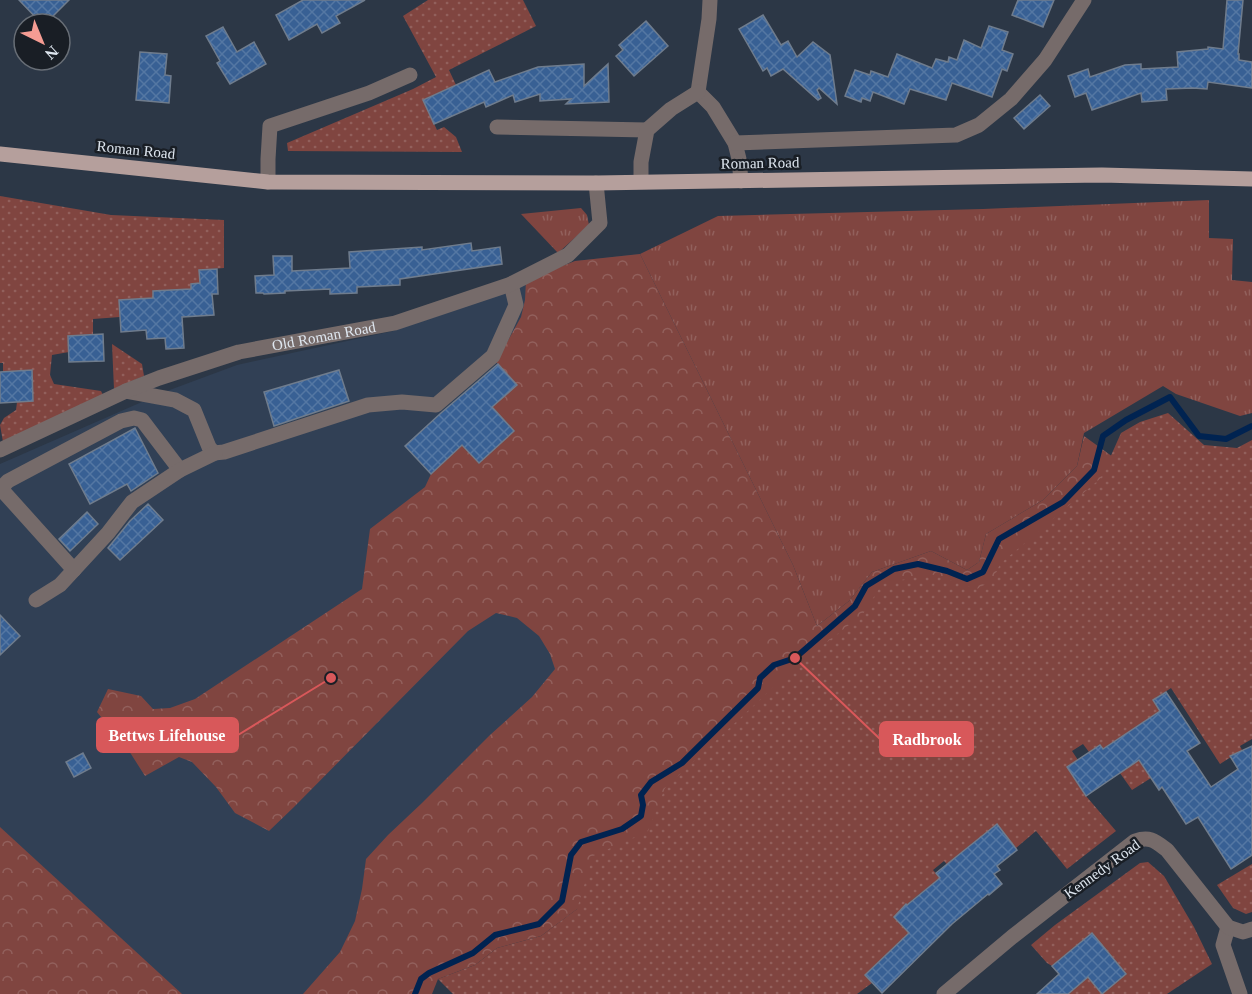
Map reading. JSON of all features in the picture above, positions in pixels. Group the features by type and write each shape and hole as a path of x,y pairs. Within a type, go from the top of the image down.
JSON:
{"main road":[{"name":"Roman Road","path":"0,153 268,182 596,183 1102,175 1252,179"}],"street":[{"path":"641,182 641,162 647,130 671,109 698,92 710,0"},
{"name":"Roman Road","path":"735,143 956,135 979,125 1011,99 1045,60 1084,0"},
{"path":"268,182 267,159 270,126 369,93 410,75"},
{"path":"698,92 713,107 735,143 741,181"},
{"path":"497,127 647,130"},
{"name":"Old Roman Road","path":"0,450 126,391 239,352 395,323 511,284 568,255 600,223 596,183"},
{"path":"36,600 60,585 108,533 132,502 180,470 215,453 368,405 402,402 436,405 493,356 516,305 511,284"},
{"path":"126,391 175,400 194,410 209,447 215,453"},
{"path":"74,570 3,491 3,486 8,481 121,421 134,418 142,420 180,470"},
{"name":"Kennedy Road","path":"944,994 1109,861 1135,841 1144,838 1154,841 1167,850 1228,927"},
{"path":"1240,994 1223,945 1228,927 1243,932 1252,928"}],"shaded area":[{"path":"640,254 793,565 369,994 121,994 0,874 0,464 167,391 237,365 393,331 575,261"}],"green space":[{"path":"428,0 523,0 536,26 449,70 456,85 423,100 437,130 444,127 456,137 462,152 288,151 287,143 436,77 403,16"},
{"path":"0,196 111,215 224,220 224,268 200,270 200,283 191,284 191,293 162,298 120,317 93,319 93,335 72,336 68,340 69,352 52,355 50,375 54,384 101,391 103,395 3,442 0,425 4,418 16,410 17,402 33,401 32,371 3,372 3,363 0,363"},
{"path":"1209,200 1209,238 1233,239 1232,280 1252,282 1252,413 1240,416 1176,394 1163,386 1084,433 1077,466 1043,500 986,534 979,562 967,570 931,551 872,572 849,601 817,626 793,565 640,254 718,216"},
{"path":"581,208 587,215 589,225 558,253 521,214"},
{"path":"640,254 793,565 817,626 849,601 872,572 931,551 967,570 979,562 986,534 1043,500 1077,466 1084,436 1149,483 541,936 497,948 475,965 438,979 432,994 303,994 340,952 355,921 366,859 490,735 532,697 555,669 550,654 539,636 517,618 496,613 468,631 269,831 235,813 216,787 192,762 179,757 145,776 131,754 97,712 108,689 141,696 153,709 170,708 195,699 362,589 370,529 425,487 431,474 462,445 479,463 513,431 492,407 517,385 496,362 521,317 526,280 575,261"},
{"path":"112,344 142,364 144,376 114,389"},
{"path":"1168,413 1204,445 1237,448 1252,440 1252,739 1240,746 1242,750 1220,764 1171,688 1153,700 1160,711 1123,736 1151,778 1132,790 1100,745 1089,752 1083,744 1072,751 1078,760 1067,767 1086,796 1116,831 1067,869 1036,831 1016,848 997,825 963,883 944,861 933,870 940,878 910,901 894,917 916,940 890,951 865,975 872,983 857,994 453,994 438,979 475,965 497,948 541,936 577,909 593,856 648,831 665,788 794,668 863,614 882,584 931,574 977,589 993,580 1000,564 1101,478 1121,433 1140,422"},
{"path":"0,827 182,994 0,994"},
{"path":"1148,862 1164,876 1194,927 1212,964 1167,994 1102,994 1126,974 1092,933 1052,966 1031,945 1140,863"},
{"path":"1252,864 1252,912 1246,914 1233,908 1217,885"},
{"path":"1088,977 1102,994 1067,994"}],"building":[{"path":"19,0 69,0 57,12 30,12"},
{"path":"303,0 365,0 336,16 340,23 322,33 317,24 289,40 276,15"},
{"path":"1018,0 1054,0 1043,27 1012,15"},
{"path":"1227,0 1243,0 1238,54 1239,60 1252,62 1252,88 1208,82 1207,89 1166,89 1167,100 1142,102 1141,93 1092,110 1086,93 1075,97 1068,76 1088,69 1090,77 1125,65 1141,64 1141,69 1178,67 1177,52 1208,49 1208,47 1223,49"},
{"path":"763,15 781,45 788,41 797,57 813,42 830,55 837,104 819,88 817,90 821,98 818,100 783,69 771,76 767,68 763,71 739,29"},
{"path":"646,21 668,46 634,76 616,56 623,50 619,45"},
{"path":"989,26 1008,32 1002,50 1013,54 1007,71 1002,69 992,97 952,83 946,100 910,89 904,104 873,92 870,101 862,98 861,102 845,96 855,70 870,75 871,71 888,77 897,54 932,68 936,59 948,62 949,57 957,60 964,40 981,48"},
{"path":"223,27 237,52 254,42 266,64 230,84 217,63 220,61 206,36"},
{"path":"140,52 167,54 165,75 171,76 169,103 136,100"},
{"path":"584,64 584,86 608,64 609,102 566,104 571,99 540,101 540,94 515,102 513,95 486,107 484,102 434,124 423,100 489,70 495,82 538,67"},
{"path":"1040,95 1050,106 1024,129 1014,118"},
{"path":"471,243 472,251 500,247 502,264 400,279 400,285 357,287 357,293 330,294 330,289 256,293 255,276 274,275 273,256 292,256 292,271 350,268 349,252 422,247 422,250"},
{"path":"217,269 218,294 212,294 214,315 182,317 184,348 166,349 165,338 147,339 146,330 121,332 119,300 153,298 153,291 191,289 191,284 200,283 199,270"},
{"path":"103,334 104,361 69,362 68,336"},
{"path":"498,364 517,385 492,407 514,431 479,463 462,445 431,474 405,446"},
{"path":"32,370 33,401 0,403 0,372"},
{"path":"339,370 349,401 274,426 264,392"},
{"path":"135,428 158,473 131,491 127,484 90,504 69,464"},
{"path":"148,504 163,520 120,560 108,548 130,521"},
{"path":"87,512 98,524 70,551 59,539"},
{"path":"0,615 20,636 0,655"},
{"path":"1166,692 1200,743 1187,751 1211,787 1238,769 1230,756 1252,746 1252,855 1231,869 1198,817 1186,824 1162,787 1159,790 1139,760 1086,796 1067,767 1100,745 1103,749 1160,711 1153,700"},
{"path":"83,753 91,768 74,777 66,762"},
{"path":"997,824 1017,850 997,866 1000,870 994,874 1002,884 952,924 882,993 865,975 909,933 894,917 906,904 940,878 936,873"},
{"path":"1092,933 1126,974 1102,994 1088,977 1068,994 1037,994 1059,974 1052,966"}],"waterway":[{"path":"415,994 421,979 429,973 473,953 495,935 539,924 562,901 571,855 581,842 622,829 641,816 643,805 641,795 651,782 682,763 758,688 760,678 774,665 795,658 855,606 866,586 894,569 918,564 967,579 983,572 999,539 1063,502 1094,470 1103,436 1126,420 1170,397 1199,436 1226,439 1252,426"}],"place":[{"name":"Radbrook","path":"795,658"},
{"name":"Bettws Lifehouse","path":"331,678"}]}
